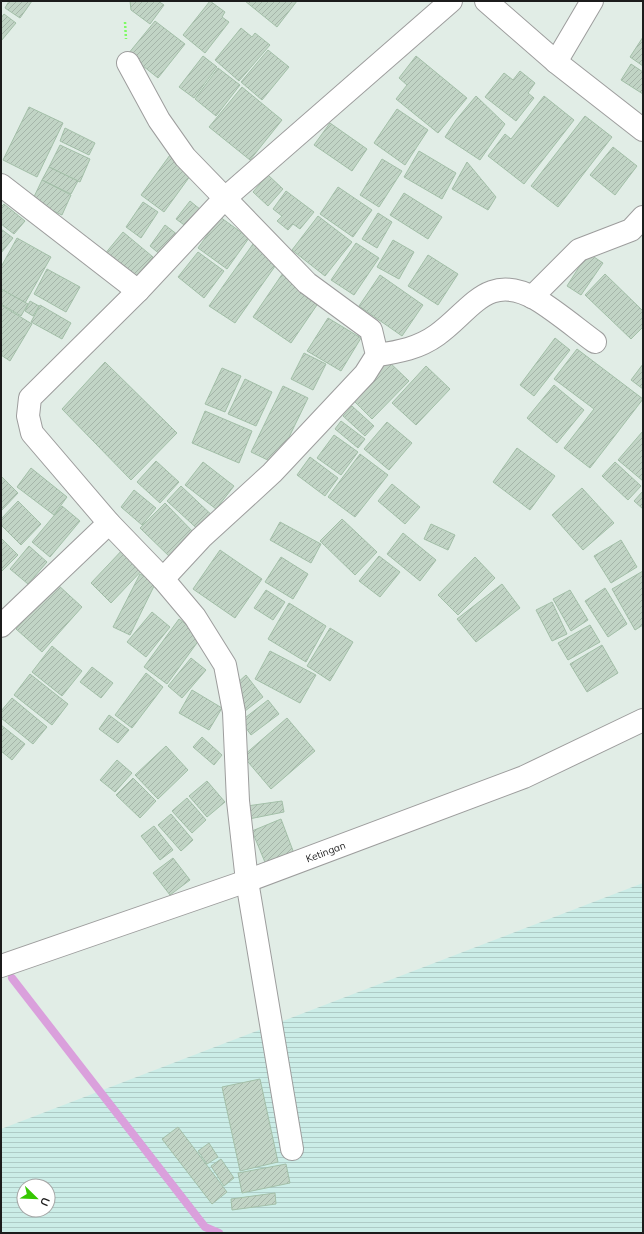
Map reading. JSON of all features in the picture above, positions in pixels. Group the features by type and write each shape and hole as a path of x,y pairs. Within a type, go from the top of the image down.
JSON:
{"street":[{"path":"292,1149 247,881 238,801 234,712 225,665 196,617 163,579 109,522 32,433 28,416 30,398 138,291 224,199 451,1"},
{"path":"486,1 556,62 643,130"},
{"path":"556,62 592,1"},
{"path":"128,63 159,120 185,158 307,283 371,330 377,355 365,374 272,473 201,538 163,579"},
{"path":"1,185 138,291"},
{"path":"532,297 579,250 631,230 643,217"},
{"path":"377,355 412,349 437,335 463,311 484,295 496,289 512,291 532,297 595,342"},
{"path":"1,626 109,522"},
{"name":"Ketingan","path":"1,966 247,881 524,777 643,720"}],"shaded area":[{"path":"643,883 643,1233 1,1233 1,1129"}],"building":[{"path":"9,1 32,1 20,18 5,8"},
{"path":"130,1 158,1 164,5 150,24 131,10"},
{"path":"210,1 225,12 222,17 229,22 205,53 183,35"},
{"path":"245,1 297,1 277,27"},
{"path":"4,14 16,23 1,41 1,18"},
{"path":"155,21 185,44 158,78 128,54"},
{"path":"241,28 252,37 255,33 270,45 239,81 215,60"},
{"path":"643,37 643,66 630,57"},
{"path":"268,50 289,67 262,100 241,82"},
{"path":"203,56 217,67 194,98 179,87"},
{"path":"416,56 467,98 438,133 396,99 407,85 399,78"},
{"path":"631,64 643,72 643,94 621,80"},
{"path":"218,68 240,85 216,116 195,99"},
{"path":"520,71 535,83 528,93 534,98 516,121 485,97 504,73 513,80"},
{"path":"242,87 282,120 250,160 209,127"},
{"path":"476,96 505,124 480,160 445,137 456,120"},
{"path":"544,96 574,120 524,184 488,156 505,134 511,139"},
{"path":"29,107 63,123 37,177 3,160"},
{"path":"397,109 428,130 405,165 374,143"},
{"path":"585,116 612,137 558,207 531,186"},
{"path":"330,123 367,149 352,171 314,145"},
{"path":"65,128 95,143 89,155 60,141"},
{"path":"60,145 90,159 80,182 49,167"},
{"path":"613,147 637,166 615,195 590,175"},
{"path":"419,151 456,173 442,199 404,177"},
{"path":"170,155 193,172 164,212 141,195"},
{"path":"382,159 402,171 379,207 360,195"},
{"path":"467,162 496,197 488,210 452,189"},
{"path":"49,167 78,181 71,194 42,180"},
{"path":"268,175 283,189 268,206 253,192"},
{"path":"42,180 71,195 62,215 32,201"},
{"path":"338,187 372,210 353,237 320,214"},
{"path":"286,191 314,212 300,229 293,224 288,230 277,221 282,216 273,209"},
{"path":"404,193 442,217 428,239 390,215"},
{"path":"190,201 201,210 187,227 176,219"},
{"path":"143,202 158,212 141,238 126,227"},
{"path":"4,204 25,221 14,234 1,224 1,207"},
{"path":"378,213 392,222 377,248 362,239"},
{"path":"318,216 352,242 325,276 292,250"},
{"path":"220,217 249,238 227,269 198,248"},
{"path":"165,225 178,235 162,256 150,246"},
{"path":"1,229 13,238 1,253"},
{"path":"123,232 153,257 133,280 104,255"},
{"path":"17,238 51,257 25,303 1,289 1,267"},
{"path":"393,240 414,252 399,279 377,267"},
{"path":"356,243 379,258 354,295 331,280"},
{"path":"253,244 278,262 235,323 209,306"},
{"path":"198,252 224,271 204,298 178,277"},
{"path":"588,253 603,263 581,295 567,286"},
{"path":"428,255 458,274 438,305 408,286"},
{"path":"47,269 80,287 66,312 34,294"},
{"path":"283,273 321,299 291,343 253,317"},
{"path":"605,274 643,311 643,327 631,339 585,295"},
{"path":"380,275 423,305 402,336 359,306"},
{"path":"1,289 28,304 21,316 1,304"},
{"path":"30,301 39,306 33,316 25,311"},
{"path":"1,305 32,324 10,361 1,355"},
{"path":"40,305 71,323 62,339 31,322"},
{"path":"328,318 361,338 341,371 307,351"},
{"path":"555,338 570,350 534,396 520,385"},
{"path":"577,349 643,399 590,468 564,448 594,409 554,379"},
{"path":"304,353 326,364 313,390 291,379"},
{"path":"387,360 409,381 372,419 350,397"},
{"path":"105,362 177,433 131,480 62,409"},
{"path":"643,364 643,389 631,380"},
{"path":"426,366 450,389 416,425 392,403"},
{"path":"222,368 241,376 225,412 205,404"},
{"path":"245,379 272,392 256,426 228,414"},
{"path":"554,385 584,410 557,443 527,418"},
{"path":"283,386 308,398 276,464 251,452"},
{"path":"352,406 374,426 365,436 343,416"},
{"path":"205,411 252,431 239,463 192,443"},
{"path":"341,421 365,439 358,448 335,429"},
{"path":"387,422 412,443 389,470 364,449"},
{"path":"643,431 643,481 618,460"},
{"path":"334,435 358,452 341,475 317,458"},
{"path":"517,448 555,476 530,510 493,482"},
{"path":"360,454 388,475 355,517 328,497"},
{"path":"310,457 338,478 325,496 297,475"},
{"path":"156,461 179,482 160,503 137,482"},
{"path":"203,462 234,486 216,509 185,485"},
{"path":"615,462 641,486 628,500 602,476"},
{"path":"31,468 67,497 54,515 17,487"},
{"path":"1,476 18,493 1,511"},
{"path":"392,484 420,507 405,524 378,501"},
{"path":"181,486 217,520 203,534 167,501"},
{"path":"582,488 614,523 583,550 552,515"},
{"path":"134,490 156,508 142,525 121,507"},
{"path":"643,491 643,509 634,501"},
{"path":"18,501 41,524 21,545 1,525 1,519"},
{"path":"165,503 196,535 172,559 140,528"},
{"path":"62,506 80,521 50,557 32,542"},
{"path":"342,519 377,552 355,575 320,541"},
{"path":"280,522 321,544 311,563 270,540"},
{"path":"431,524 455,535 448,550 424,539"},
{"path":"403,533 436,560 420,581 387,554"},
{"path":"1,538 18,555 1,572"},
{"path":"621,540 637,567 611,583 594,556"},
{"path":"29,546 47,562 28,584 10,569"},
{"path":"126,546 147,565 111,603 91,583"},
{"path":"220,550 262,579 235,618 193,589"},
{"path":"379,556 400,572 380,597 359,581"},
{"path":"281,557 308,574 293,599 265,582"},
{"path":"475,557 495,578 458,615 438,595"},
{"path":"643,571 643,625 635,630 612,589"},
{"path":"140,574 156,582 130,635 113,627"},
{"path":"57,584 82,607 42,652 16,629"},
{"path":"502,584 520,608 476,642 457,619"},
{"path":"605,588 627,624 608,637 585,601"},
{"path":"266,590 285,602 273,620 254,608"},
{"path":"570,590 588,620 571,631 553,599"},
{"path":"552,602 567,634 552,641 536,610"},
{"path":"289,603 326,626 306,662 268,639"},
{"path":"152,612 170,627 146,657 127,642"},
{"path":"179,619 202,636 167,684 144,667"},
{"path":"590,625 600,642 568,660 558,643"},
{"path":"330,628 353,642 330,681 307,666"},
{"path":"602,645 618,673 587,692 570,664"},
{"path":"52,646 82,671 62,696 32,672"},
{"path":"270,651 316,675 300,703 255,679"},
{"path":"191,658 206,670 182,698 168,686"},
{"path":"92,667 113,683 101,698 80,682"},
{"path":"146,673 163,687 132,728 115,715"},
{"path":"30,674 68,704 52,725 14,695"},
{"path":"246,675 263,697 240,715 236,684"},
{"path":"192,690 222,708 209,730 179,713"},
{"path":"12,698 47,727 33,744 1,718 1,711"},
{"path":"268,700 279,714 251,735 241,721"},
{"path":"109,715 129,730 118,743 99,729"},
{"path":"287,718 315,751 271,789 243,756"},
{"path":"1,725 25,744 12,760 1,751"},
{"path":"202,737 222,755 214,765 193,747"},
{"path":"166,746 188,770 158,799 135,775"},
{"path":"117,760 132,773 115,792 100,780"},
{"path":"133,778 156,801 140,818 116,795"},
{"path":"207,781 225,802 207,817 189,796"},
{"path":"187,798 206,820 192,833 172,811"},
{"path":"282,801 284,812 249,819 247,806"},
{"path":"171,814 193,840 181,851 158,825"},
{"path":"281,819 295,856 267,867 252,831"},
{"path":"154,826 173,850 160,860 141,836"},
{"path":"173,858 190,880 170,895 153,873"},
{"path":"260,1079 278,1162 240,1171 222,1087"},
{"path":"178,1127 227,1192 212,1204 162,1139"},
{"path":"209,1143 218,1157 207,1164 198,1151"},
{"path":"221,1159 234,1178 224,1186 211,1166"},
{"path":"286,1164 290,1183 242,1193 238,1173"},
{"path":"275,1193 276,1204 232,1210 231,1199"}],"waterway":[{"path":"12,978 205,1227 219,1233"}]}
